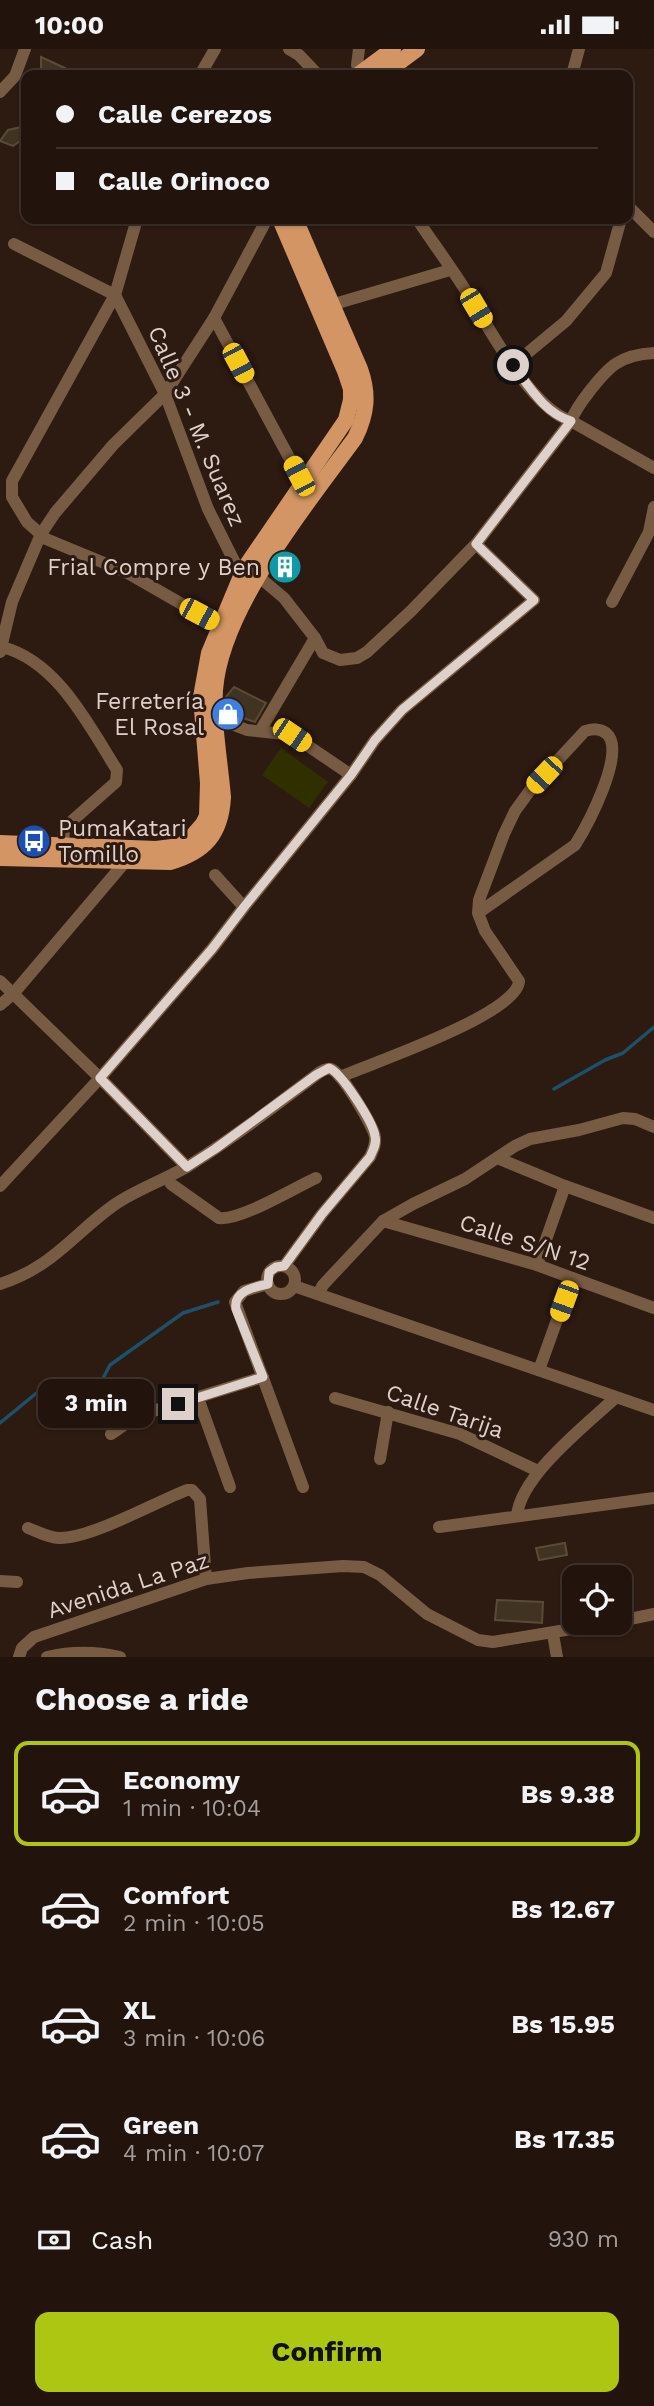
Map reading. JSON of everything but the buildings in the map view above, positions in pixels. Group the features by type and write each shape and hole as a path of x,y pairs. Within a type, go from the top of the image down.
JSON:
{"main road":[{"path":"365,70 393,49"},
{"path":"390,70 417,49"},
{"path":"282,224 324,308"},
{"path":"0,858 125,855 180,846 197,833 207,815 208,783 201,697 209,653 226,628 251,573 311,487 342,428 351,400 351,389 297,224"},
{"path":"0,843 63,846 170,862 192,855 212,837 222,815 223,797 216,723 217,678 226,628"}],"street":[{"path":"0,92 15,76 25,49"},
{"path":"203,70 215,49"},
{"path":"289,49 313,70"},
{"path":"359,49 359,70"},
{"path":"573,70 579,49"},
{"path":"633,211 654,232"},
{"path":"136,224 115,295 12,481 12,497 27,522 41,534 60,545 126,572 226,628"},
{"path":"63,846 64,828 116,782 117,770 63,689 33,660 16,650 1,649 12,602 41,534 55,513 113,445 164,394 214,318 264,224"},
{"path":"420,224 513,365 541,401 560,417 654,468"},
{"path":"513,365 566,321 606,273 620,224"},
{"path":"15,244 115,295"},
{"path":"324,308 450,270"},
{"name":"Calle 3 - M. Suarez","path":"115,295 164,394 208,509 236,565 265,580 284,598 315,638 323,653 348,661 367,652 476,544 571,421 574,412 607,368 634,355 654,353"},
{"path":"214,318 299,476 311,487"},
{"path":"612,602 649,532 654,507"},
{"path":"0,1185 100,1078 212,949 351,775 375,740 402,710 534,600 476,544"},
{"path":"260,731 315,638"},
{"path":"216,723 226,722 247,730 292,735 351,775"},
{"path":"340,1077 454,1031 497,1007 515,993 519,981 485,931 478,913 479,900 504,834 515,811 531,789 585,731 593,729 607,734 613,753 608,774 575,845 478,913"},
{"path":"0,1005 13,994 125,855"},
{"path":"215,875 244,907"},
{"path":"0,981 187,1167"},
{"path":"0,1284 33,1270 63,1250 113,1206 187,1167 329,1068 340,1077 371,1125 376,1139 375,1147 370,1157 322,1214 284,1266"},
{"path":"318,1294 323,1285 383,1221 465,1179 530,1139 579,1131 615,1119 635,1119 654,1127"},
{"path":"497,1158 654,1218"},
{"path":"167,1178 171,1184 219,1218 226,1219 316,1178"},
{"path":"537,1265 565,1186"},
{"name":"Calle S/N 12","path":"383,1221 537,1265 654,1308"},
{"path":"284,1266 294,1274 294,1286 289,1293 281,1295 273,1292 268,1284 269,1272 284,1266"},
{"path":"538,1370 572,1278"},
{"path":"268,1284 244,1291 235,1302 303,1487"},
{"path":"294,1286 654,1410"},
{"path":"111,1434 138,1416 263,1377"},
{"path":"198,1398 230,1487"},
{"name":"Calle Tarija","path":"335,1398 460,1434 538,1471"},
{"path":"517,1516 519,1504 538,1471 615,1398"},
{"path":"380,1459 388,1412"},
{"path":"28,1528 57,1538 69,1537 105,1526 192,1490 200,1499 206,1579"},
{"path":"439,1527 654,1498"},
{"name":"Avenida La Paz","path":"19,1657 22,1648 34,1637 206,1579 248,1573 363,1567 380,1575 428,1614 478,1640 493,1642 562,1632"},
{"path":"0,1581 17,1582"},
{"path":"632,1619 654,1614"},
{"path":"553,1634 557,1657"},
{"path":"47,1657 74,1651 119,1657"}],"shaded area":[{"path":"281,748 328,782 309,808 262,775"}],"waterway":[{"path":"554,1089 605,1060 623,1053 654,1027"},
{"path":"0,1423 39,1391 63,1384 101,1382 110,1365 183,1313 218,1302"}],"place":[{"name":"Frial Compre y Ben","path":"285,567"},
{"name":"Ferretería El Rosal","path":"228,714"},
{"name":"PumaKatari Tomillo","path":"34,841"}],"route":[{"path":"178,1404 263,1377 236,1309 237,1297 251,1288 268,1284 269,1272 284,1266 322,1214 370,1157 376,1139 371,1125 337,1072 329,1068 187,1167 100,1078 212,949 351,775 375,740 402,710 534,600 476,544 571,421 560,417 541,401 513,365"}]}
